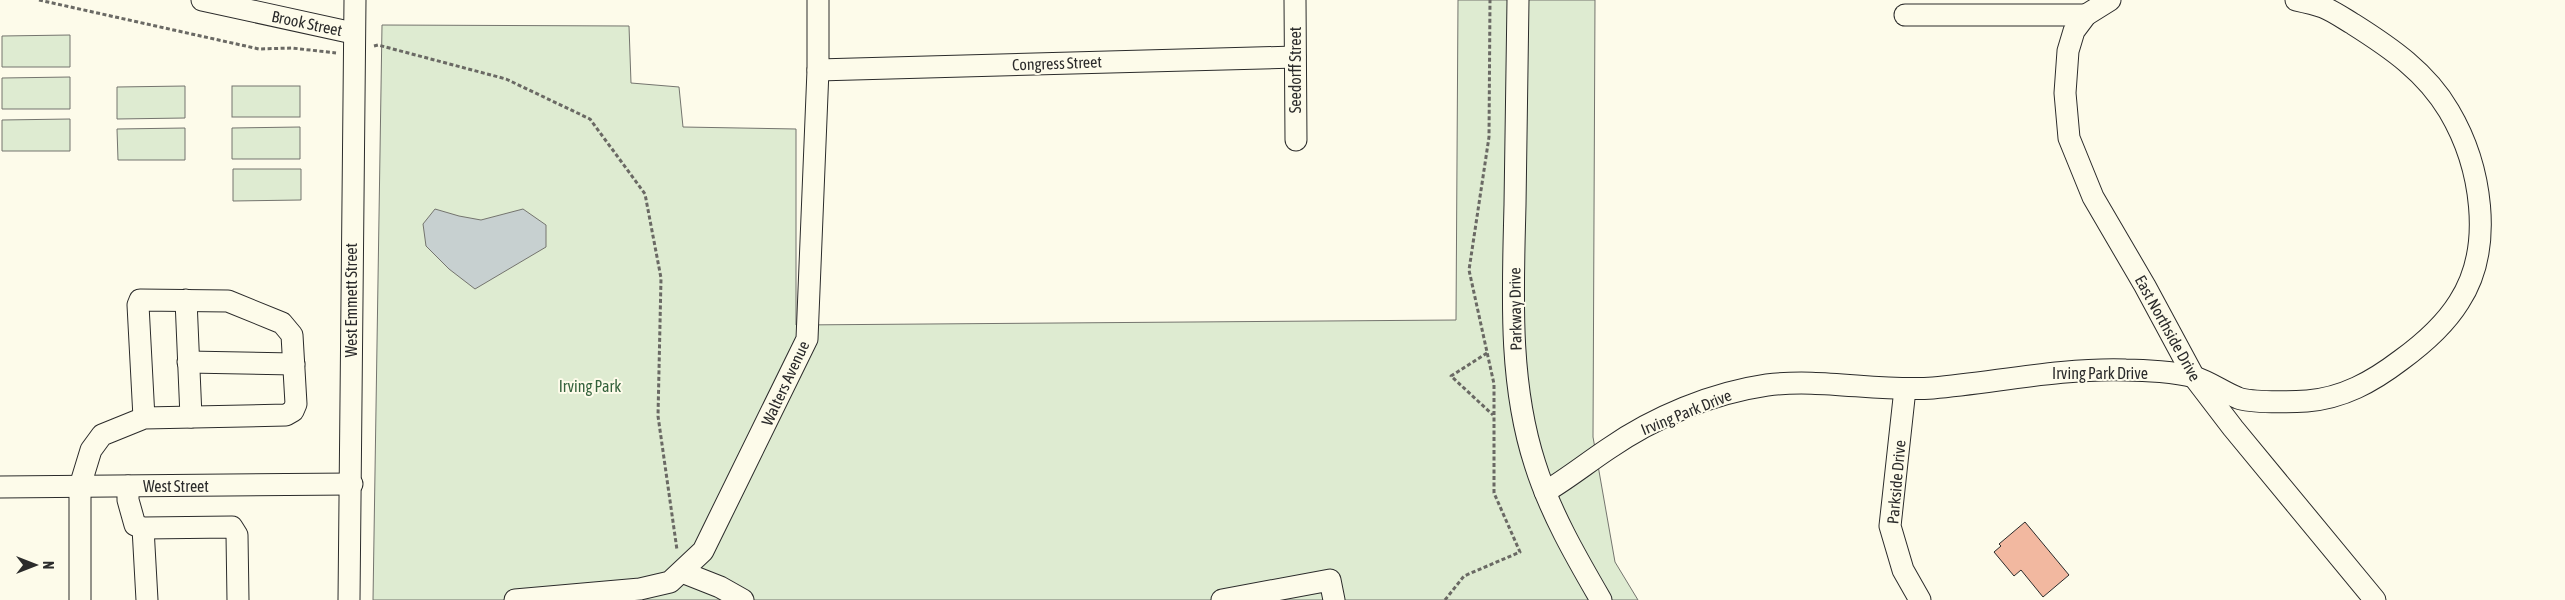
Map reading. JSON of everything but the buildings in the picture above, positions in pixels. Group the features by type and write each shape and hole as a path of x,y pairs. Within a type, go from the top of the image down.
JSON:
{"street":[{"name":"Brook Street","path":"202,0 353,33"},
{"name":"West Emmett Street","path":"349,600 352,484 350,321 355,0"},
{"name":"Walters Avenue","path":"515,600 640,589 670,582 703,551 807,339 818,70 818,0"},
{"name":"Seedorff Street","path":"1295,0 1296,140"},
{"name":"Parkway Drive","path":"1518,0 1513,288 1516,361 1524,417 1535,463 1545,492 1601,600"},
{"path":"1905,15 2086,15 2110,0"},
{"name":"Irving Park Drive","path":"1545,492 1575,474 1608,448 1647,426 1730,392 1770,385 1905,389 1933,388 2061,371 2126,370 2194,377 2242,400 2306,401 2347,393 2380,376 2443,324 2461,300 2472,276 2477,255 2479,201 2475,178 2464,144 2451,114 2436,91 2413,65 2370,35 2326,8 2296,0"},
{"name":"East Northside Drive","path":"2086,15 2074,31 2068,51 2065,93 2069,138 2093,197 2145,286 2194,377 2232,428 2375,600"},
{"name":"Congress Street","path":"818,70 1295,56"},
{"path":"80,600 80,486 90,450 102,436 144,418 286,416 293,411 296,404 292,335 282,323 228,301 146,298 140,300 138,304 144,418"},
{"path":"186,300 191,417"},
{"path":"188,362 294,364"},
{"name":"Parkside Drive","path":"1905,389 1890,526 1903,570 1920,600"},
{"name":"West Street","path":"0,487 352,484"},
{"path":"128,486 128,500 135,525 143,528 232,527 236,535 238,600"},
{"path":"143,528 147,600"},
{"path":"682,572 720,587 743,600"},
{"path":"1222,600 1330,580 1334,600"}],"path":[{"path":"38,0 259,48 292,48 333,54"},
{"path":"1445,600 1464,576 1520,552 1494,493 1494,384 1469,270 1489,137 1490,0"},
{"path":"378,45 506,79 590,119 645,194 661,278 658,416 674,541 682,572"},
{"path":"1487,353 1452,376 1494,416"}],"green space":[{"name":"Irving Park","path":"1458,0 1595,0 1593,437 1615,562 1638,600 373,600 382,25 629,26 631,83 679,87 683,127 796,129 796,325 1456,320"},
{"path":"70,35 70,67 2,67 2,36"},
{"path":"70,77 70,109 2,109 2,78"},
{"path":"185,86 185,118 117,119 117,87"},
{"path":"232,86 300,86 300,117 232,117"},
{"path":"70,119 70,151 2,151 2,120"},
{"path":"300,127 300,159 232,159 232,128"},
{"path":"185,128 185,160 118,160 117,129"},
{"path":"233,169 301,169 301,200 233,201"}],"shaded area":[{"path":"435,209 481,220 523,209 546,225 546,247 475,289 449,269 426,246 423,224"}]}
